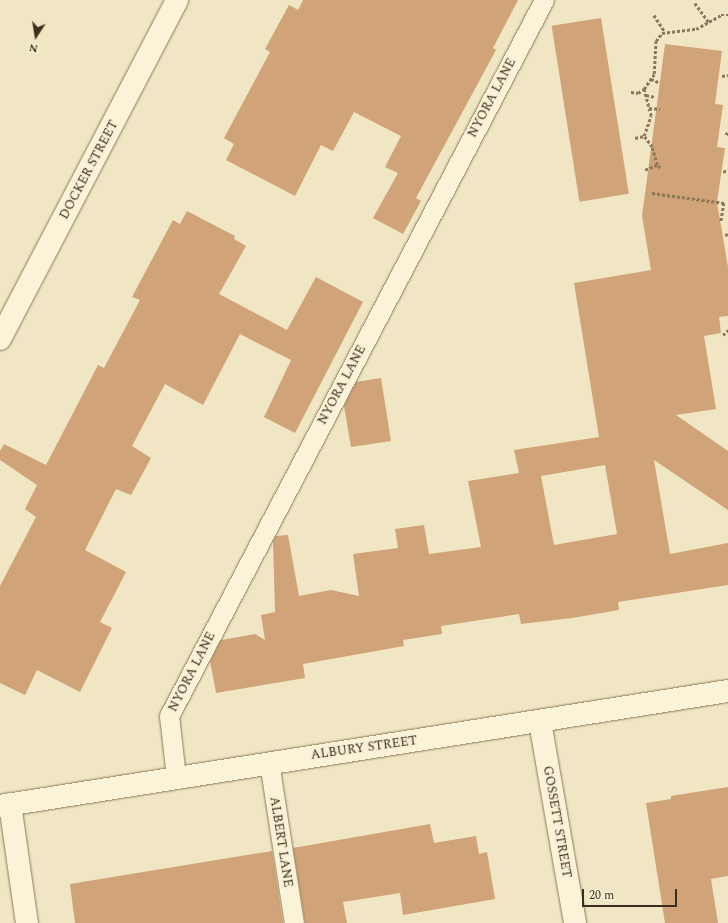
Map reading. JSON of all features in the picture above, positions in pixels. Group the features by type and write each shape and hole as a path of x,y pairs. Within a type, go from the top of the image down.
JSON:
{"street":[{"name":"DOCKER STREET","path":"0,339 177,0"},
{"name":"ALBURY STREET","path":"5,805 269,762 540,722 728,691"},
{"name":"GOSSETT STREET","path":"540,722 575,923"},
{"path":"5,805 27,923"}],"lane":[{"name":"NYORA LANE","path":"176,777 169,716 544,0"},
{"name":"ALBERT LANE","path":"269,762 294,923"}],"path":[{"path":"695,3 709,22"},
{"path":"654,15 664,32"},
{"path":"631,92 638,93 644,90 654,74 656,41 664,32 696,29 721,15 728,15"},
{"path":"722,76 728,75"},
{"path":"651,79 658,82"},
{"path":"644,90 651,116 644,136"},
{"path":"645,95 655,97"},
{"path":"649,108 660,109"},
{"path":"726,135 728,130"},
{"path":"634,138 644,136"},
{"path":"644,136 652,147 656,165 660,168"},
{"path":"645,170 656,165"},
{"path":"724,172 728,170"},
{"path":"652,193 724,203 721,222"},
{"path":"723,335 728,330"}],"building":[{"path":"303,0 518,0 493,48 496,50 416,198 421,201 403,234 373,218 398,173 385,167 401,136 354,112 333,151 321,145 295,196 226,160 234,144 224,138 270,52 265,49 289,5 298,10"},
{"path":"601,18 629,194 579,202 552,26"},
{"path":"665,44 722,51 715,104 723,105 717,147 725,148 717,202 728,267 728,316 719,317 721,333 704,336 716,409 676,415 728,451 728,510 654,460 670,554 728,543 728,585 618,602 619,610 572,618 521,624 519,614 441,626 442,634 403,640 404,646 303,664 305,678 216,693 210,661 221,640 255,634 265,640 261,615 275,612 273,541 276,536 288,535 299,596 331,590 359,596 353,554 398,548 395,529 424,525 429,554 481,547 468,481 519,473 514,450 599,437 574,283 651,270 642,216","holes":["605,465 617,534 554,545 541,476"]},
{"path":"187,211 235,236 234,239 246,246 219,294 287,330 316,277 363,302 295,433 264,417 291,360 240,334 203,405 165,384 132,446 151,458 131,495 116,489 85,550 126,572 100,622 112,628 80,692 37,670 25,695 0,683 0,586 36,517 25,509 37,485 0,460 0,451 4,444 46,465 98,365 104,368 140,300 132,297 173,220 180,224"},
{"path":"381,378 391,441 351,447 344,406 356,382"},
{"path":"728,787 728,876 711,879 718,923 665,923 646,803 671,799 671,796"},
{"path":"430,824 434,843 476,836 479,854 487,852 495,899 403,915 400,893 343,902 347,923 305,923 293,848"},
{"path":"272,851 283,923 75,923 70,884"}]}
